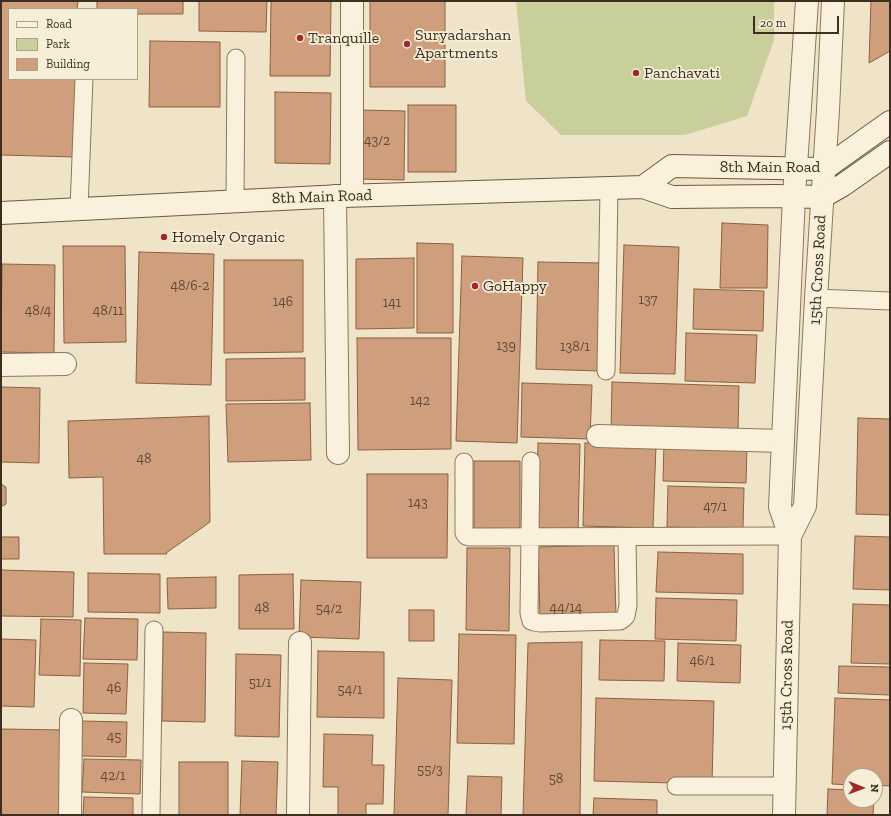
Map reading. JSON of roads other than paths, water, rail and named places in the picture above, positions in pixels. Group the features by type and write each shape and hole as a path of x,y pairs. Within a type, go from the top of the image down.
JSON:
{"street":[{"path":"338,454 343,196 352,1"},
{"name":"15th Cross Road","path":"784,815 790,536 780,507 794,196 807,1"},
{"name":"15th Cross Road","path":"790,536 805,506 833,1"},
{"name":"8th Main Road","path":"643,187 672,166 824,169 890,122"},
{"name":"8th Main Road","path":"1,213 343,196 643,187 672,197 822,196 843,185 890,152"},
{"path":"1,365 65,364"},
{"path":"598,436 783,441"},
{"path":"298,815 300,643"},
{"path":"70,815 71,720"}],"lane":[{"path":"235,201 236,58"},
{"path":"79,209 84,80"},
{"path":"606,371 609,188"},
{"path":"816,298 890,301"},
{"path":"531,461 529,617 531,620 540,623 620,621 624,619 628,605 627,537"},
{"path":"464,462 464,533 466,536 470,537 790,536"},
{"path":"151,815 154,630"},
{"path":"676,786 785,786"}],"place":[{"name":"Tranquille","path":"300,38"},
{"name":"Suryadarshan Apartments","path":"407,44"},
{"name":"Panchavati","path":"636,73"},
{"name":"Homely Organic","path":"164,237"},
{"name":"GoHappy","path":"475,286"}]}
